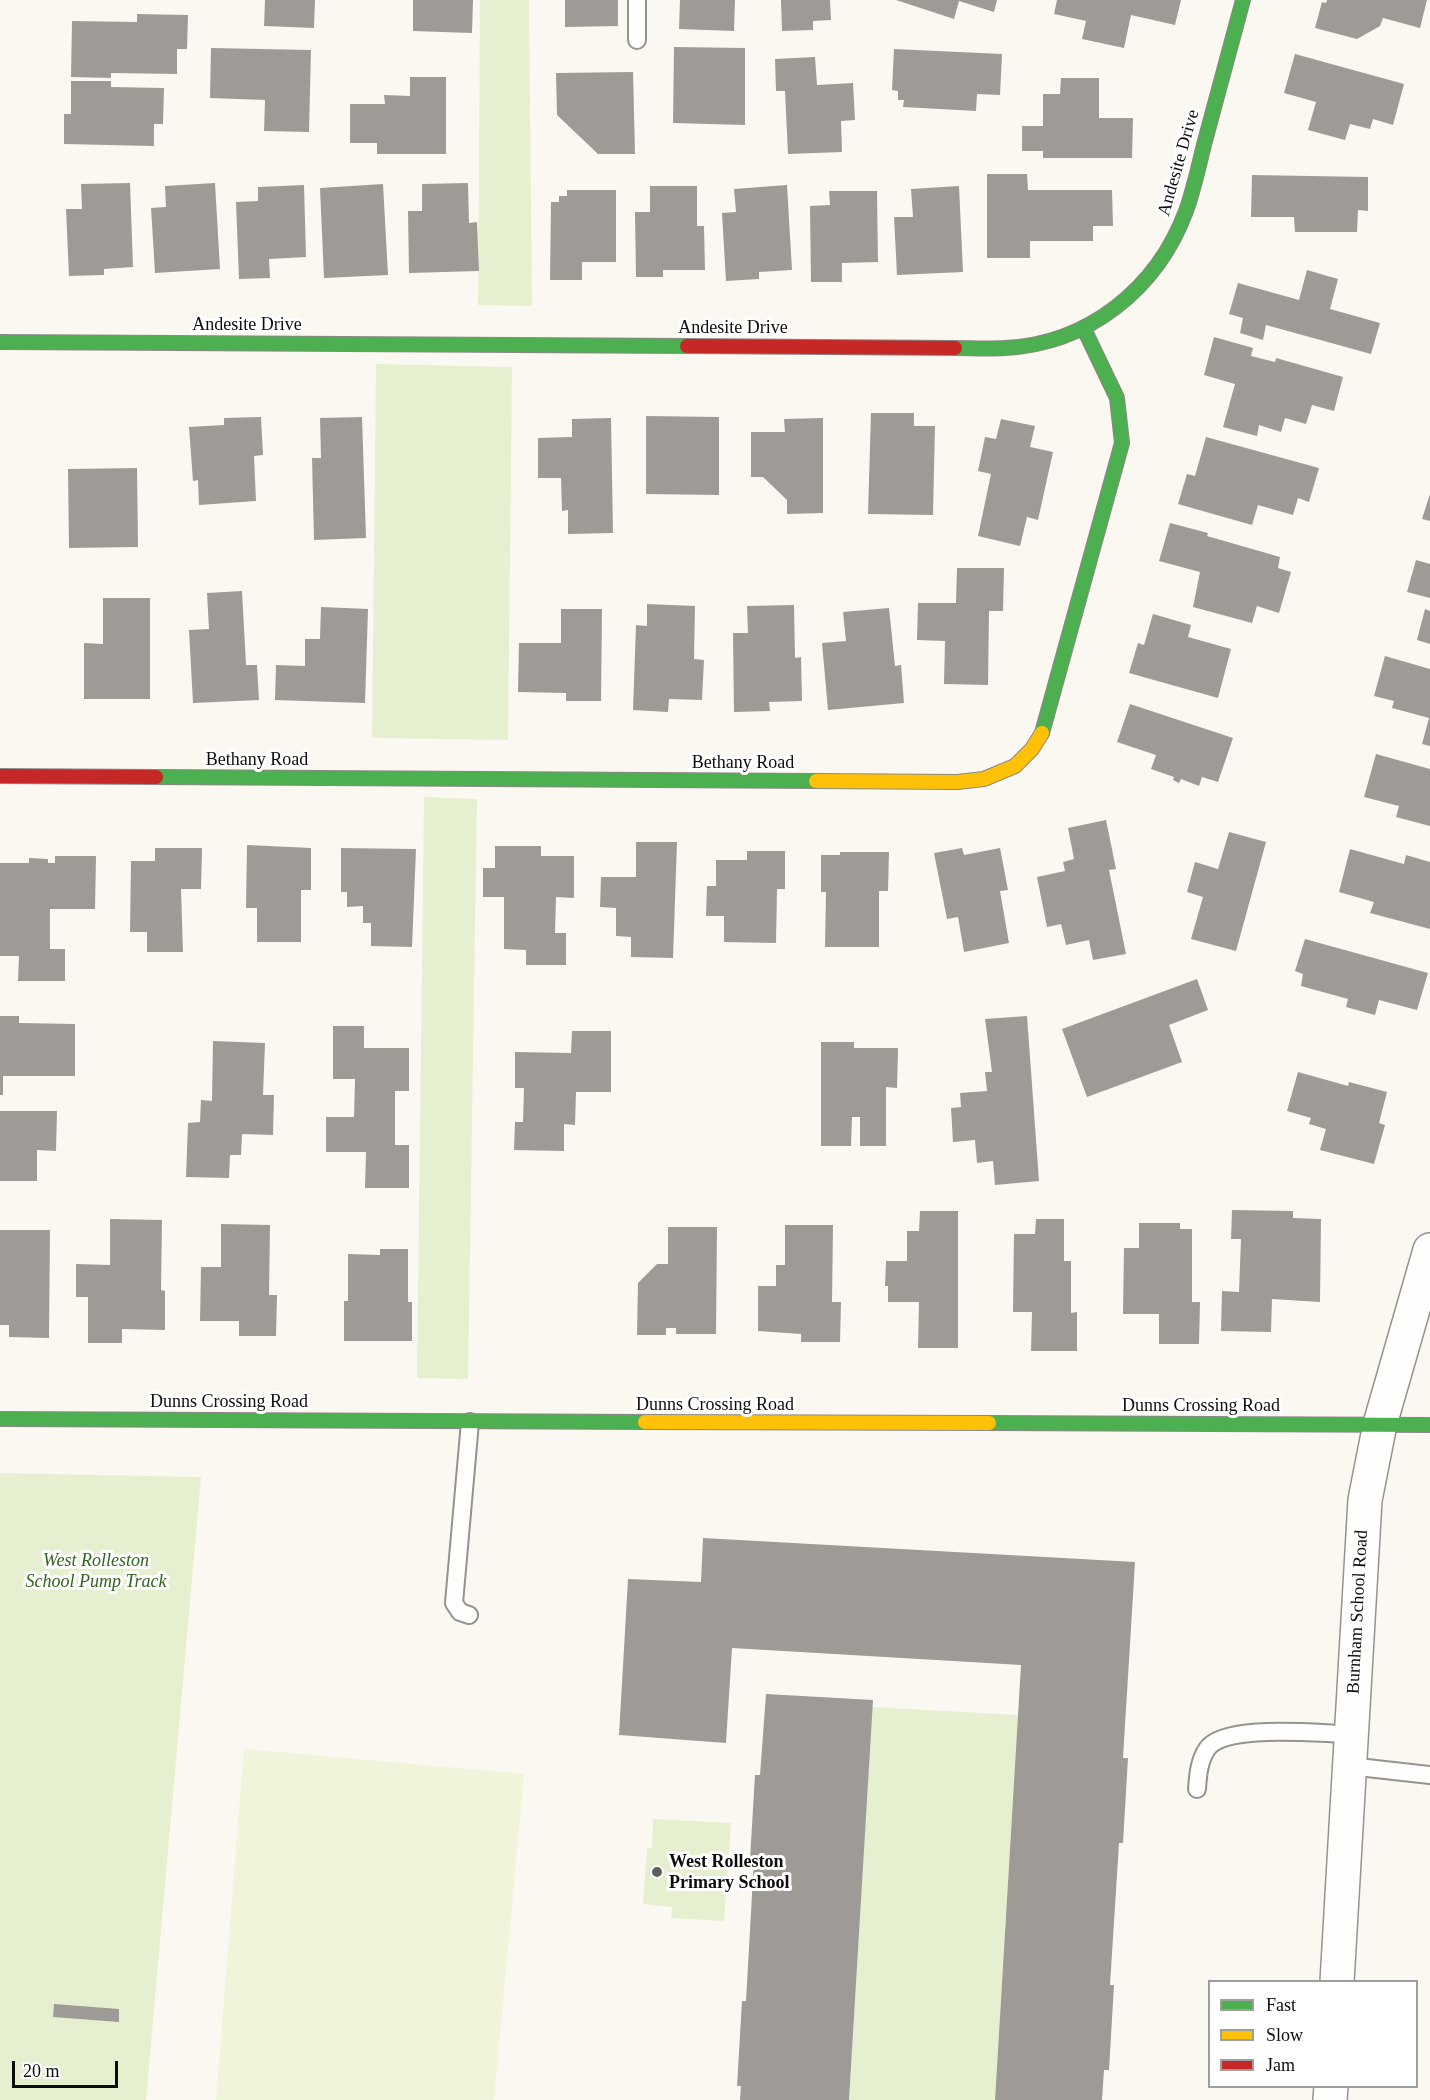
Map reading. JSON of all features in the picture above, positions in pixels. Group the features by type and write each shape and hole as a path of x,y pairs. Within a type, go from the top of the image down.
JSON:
{"street":[{"name":"Andesite Drive","path":"0,342 1006,348 1035,345 1084,329 1108,315 1147,281 1176,235 1186,211 1244,0"},
{"name":"Bethany Road","path":"0,776 957,782 997,778 1029,755 1041,738 1122,443 1123,427 1115,391 1084,329"},
{"name":"Burnham School Road","path":"1337,1980 1365,1500 1380,1424 1430,1250"},
{"name":"Dunns Crossing Road","path":"0,1419 1430,1425"}],"lane":[{"path":"637,0 637,40"},
{"path":"469,1615 460,1612 454,1603 470,1422"},
{"path":"1197,1789 1199,1769 1208,1747 1224,1736 1246,1732 1350,1750 1430,1775"}],"green space":[{"path":"480,0 529,0 532,306 478,305"},
{"path":"376,364 512,367 508,740 372,738"},
{"path":"424,797 477,799 468,1379 417,1378"},
{"name":"West Rolleston School Pump Track","path":"0,1473 201,1477 146,2100 0,2100"},
{"path":"872,1707 1018,1715 995,2100 849,2100"},
{"path":"244,1749 524,1774 494,2100 216,2100"},
{"path":"653,1819 731,1823 724,1921 671,1918 672,1907 643,1904 647,1848 652,1848"}],"building":[{"path":"265,0 315,0 314,28 264,26"},
{"path":"413,0 473,0 472,33 413,31"},
{"path":"565,0 618,0 618,26 565,27"},
{"path":"680,0 735,0 734,31 679,29"},
{"path":"781,0 830,0 831,20 813,21 813,30 782,31"},
{"path":"896,0 997,0 994,12 959,1 954,19"},
{"path":"1057,0 1181,0 1175,25 1131,15 1124,48 1082,39 1086,21 1054,14"},
{"path":"1327,0 1427,0 1420,28 1383,18 1380,26 1357,39 1315,28 1322,2 1326,3"},
{"path":"137,14 188,15 187,49 177,49 177,74 111,73 111,78 71,77 72,21 137,22"},
{"path":"674,47 745,48 745,125 673,123"},
{"path":"211,48 311,50 309,132 264,131 265,100 210,98"},
{"path":"894,49 1002,54 1000,95 977,94 976,111 903,107 904,100 898,100 898,91 892,90"},
{"path":"1295,54 1404,84 1393,125 1373,119 1370,129 1350,124 1345,140 1308,130 1316,102 1284,93"},
{"path":"815,57 817,85 853,83 855,120 841,121 842,152 788,154 785,91 776,91 775,59"},
{"path":"633,72 635,154 598,154 557,115 556,73"},
{"path":"410,77 446,77 446,154 377,154 377,143 350,143 350,104 385,104 384,95 410,96"},
{"path":"1061,78 1099,78 1099,118 1133,118 1132,158 1043,158 1043,151 1022,151 1022,126 1043,126 1043,94 1060,94"},
{"path":"71,81 111,81 111,87 164,88 163,124 154,124 154,146 64,144 64,114 71,114"},
{"path":"987,174 1027,174 1028,190 1112,190 1113,226 1093,226 1093,241 1030,241 1030,258 987,258"},
{"path":"1252,175 1368,177 1368,211 1358,210 1357,232 1295,232 1294,217 1251,217"},
{"path":"130,183 133,267 104,269 104,275 69,276 66,209 82,209 81,184"},
{"path":"215,183 220,269 155,273 151,208 166,207 165,186"},
{"path":"468,183 469,223 477,222 479,271 409,273 408,211 422,211 422,184"},
{"path":"383,184 388,275 324,278 320,188"},
{"path":"304,185 306,257 269,259 270,278 239,279 236,202 258,201 258,187"},
{"path":"787,185 792,270 759,272 759,279 726,281 722,213 736,212 734,189"},
{"path":"650,186 697,186 697,226 704,226 705,270 663,270 663,277 636,277 635,212 650,212"},
{"path":"959,186 963,272 897,275 894,217 913,217 911,189"},
{"path":"567,190 616,190 616,262 582,262 582,280 550,280 551,202 559,202 559,196 567,196"},
{"path":"829,191 877,191 878,262 842,263 842,282 811,282 810,206 830,205"},
{"path":"1307,270 1338,279 1330,309 1380,323 1371,354 1266,325 1263,340 1240,333 1243,318 1229,314 1238,283 1299,300"},
{"path":"1214,337 1253,348 1251,356 1275,362 1276,358 1343,377 1334,411 1312,405 1306,424 1285,418 1281,432 1259,425 1257,436 1223,427 1235,384 1204,375"},
{"path":"871,413 914,413 914,426 935,426 933,515 868,514"},
{"path":"646,416 719,417 719,495 646,494"},
{"path":"261,417 263,455 254,456 256,501 199,505 198,480 193,481 189,427 224,425 224,418"},
{"path":"362,417 366,538 314,540 312,458 321,458 320,418"},
{"path":"611,418 613,533 568,534 568,510 562,511 561,478 538,478 538,438 572,437 572,419"},
{"path":"823,418 823,513 787,514 787,500 763,477 751,477 751,432 785,432 784,419"},
{"path":"1001,419 1035,426 1030,447 1053,452 1038,520 1027,517 1020,546 978,536 991,474 978,471 985,437 996,439"},
{"path":"1206,437 1319,468 1309,502 1298,498 1293,515 1258,505 1252,525 1178,504 1187,474 1195,476"},
{"path":"137,468 138,547 69,548 68,469"},
{"path":"1430,494 1430,521 1422,519"},
{"path":"1170,523 1280,557 1278,568 1291,572 1279,613 1257,606 1252,623 1193,607 1200,572 1159,561"},
{"path":"1416,560 1430,564 1430,598 1407,592"},
{"path":"957,568 1004,568 1003,611 989,611 988,685 944,684 945,641 917,640 918,603 956,603"},
{"path":"242,591 246,665 257,665 259,700 193,703 189,630 209,629 207,593"},
{"path":"103,598 150,598 150,699 84,699 84,643 103,644"},
{"path":"647,604 695,606 694,659 704,660 702,700 669,699 668,712 633,710 636,625 647,626"},
{"path":"794,605 795,658 801,657 802,701 769,702 770,711 734,712 733,633 748,633 747,606"},
{"path":"321,607 368,609 365,703 275,700 276,665 305,666 305,639 320,639"},
{"path":"889,608 895,666 901,665 904,703 828,710 822,643 846,641 843,612"},
{"path":"561,609 602,609 601,701 566,701 566,693 518,692 519,643 561,643"},
{"path":"1425,609 1430,611 1430,644 1417,640"},
{"path":"1153,614 1191,625 1188,637 1231,649 1218,698 1129,673 1138,643 1144,645"},
{"path":"1385,656 1430,669 1430,746 1422,744 1429,718 1392,708 1394,701 1374,696"},
{"path":"1130,704 1233,738 1218,782 1202,777 1199,786 1181,779 1179,783 1173,780 1174,777 1151,769 1156,755 1117,742"},
{"path":"1376,754 1430,769 1430,826 1396,817 1399,806 1364,797"},
{"path":"1106,820 1116,869 1109,870 1126,954 1093,960 1089,940 1066,945 1061,924 1047,927 1037,877 1065,871 1063,862 1074,859 1068,828"},
{"path":"1229,832 1266,842 1236,951 1191,939 1203,897 1187,892 1195,862 1218,869"},
{"path":"636,842 677,842 673,958 631,957 631,937 616,936 616,908 600,907 601,877 636,877"},
{"path":"247,845 311,848 311,890 301,890 301,942 257,942 257,908 246,908"},
{"path":"495,846 541,846 541,856 574,856 574,898 556,897 555,933 566,933 566,965 526,965 526,950 504,949 504,897 483,897 483,868 495,868"},
{"path":"155,848 202,848 201,889 181,889 183,952 147,952 147,932 130,932 131,861 155,861"},
{"path":"341,848 416,849 412,947 371,946 371,923 363,923 363,906 347,907 347,892 341,892"},
{"path":"962,848 964,855 1000,848 1008,890 1000,891 1009,943 964,952 958,917 947,919 934,853"},
{"path":"1350,849 1404,864 1406,855 1430,862 1430,929 1370,913 1374,902 1339,892"},
{"path":"747,851 785,851 785,889 777,889 776,943 724,942 724,916 706,916 707,886 716,886 716,860 747,860"},
{"path":"840,852 889,852 888,891 879,891 879,947 825,947 826,892 821,892 821,855 840,855"},
{"path":"55,856 96,856 95,909 50,909 50,949 65,949 65,981 18,981 19,956 0,956 0,863 29,863 29,858 48,859 48,863 55,863"},
{"path":"1305,939 1428,973 1417,1010 1379,1000 1375,1015 1346,1007 1348,999 1301,986 1303,974 1295,971"},
{"path":"1197,979 1208,1010 1169,1025 1182,1062 1087,1097 1062,1029"},
{"path":"0,1016 19,1016 19,1023 75,1024 75,1076 3,1076 3,1095 0,1095"},
{"path":"1027,1016 1039,1181 995,1185 993,1161 977,1163 975,1140 953,1142 951,1108 961,1107 960,1093 987,1091 985,1072 992,1072 985,1019"},
{"path":"333,1026 364,1026 364,1048 409,1048 409,1091 395,1091 395,1145 409,1145 409,1188 365,1188 366,1152 326,1152 326,1117 354,1117 355,1079 333,1079"},
{"path":"572,1031 611,1031 611,1092 576,1092 575,1125 564,1124 564,1151 514,1150 515,1122 523,1122 524,1088 515,1088 515,1052 571,1053"},
{"path":"213,1041 265,1043 263,1095 274,1095 273,1135 242,1134 241,1155 230,1155 229,1178 186,1177 188,1123 200,1122 201,1100 212,1101"},
{"path":"821,1042 854,1042 854,1048 898,1048 897,1088 886,1087 886,1146 860,1146 860,1117 852,1117 851,1146 821,1146"},
{"path":"1298,1072 1348,1086 1349,1082 1387,1092 1379,1123 1385,1125 1374,1164 1320,1150 1326,1129 1309,1124 1311,1118 1287,1111"},
{"path":"0,1111 57,1111 56,1151 37,1150 37,1181 0,1181"},
{"path":"1232,1210 1293,1211 1293,1218 1321,1219 1320,1302 1272,1299 1271,1332 1221,1331 1222,1291 1239,1292 1241,1239 1231,1239"},
{"path":"920,1211 958,1211 958,1348 918,1348 919,1302 888,1302 888,1286 885,1286 886,1261 907,1261 907,1231 919,1231"},
{"path":"110,1219 162,1220 161,1290 165,1291 165,1330 122,1329 122,1343 88,1343 88,1297 76,1297 76,1264 110,1265"},
{"path":"1036,1219 1064,1219 1064,1261 1071,1261 1071,1313 1077,1312 1077,1351 1031,1351 1032,1312 1013,1312 1014,1234 1035,1234"},
{"path":"1139,1223 1180,1223 1180,1229 1192,1229 1192,1302 1200,1302 1199,1344 1159,1344 1159,1314 1123,1314 1124,1248 1139,1248"},
{"path":"221,1224 270,1225 269,1295 277,1295 276,1336 239,1336 239,1321 200,1321 201,1267 221,1267"},
{"path":"785,1225 833,1225 832,1302 841,1302 840,1342 801,1342 801,1334 758,1331 758,1286 776,1286 776,1265 785,1265"},
{"path":"668,1227 717,1227 716,1334 676,1334 676,1328 666,1328 666,1335 637,1335 638,1283 657,1264 668,1264"},
{"path":"0,1230 50,1230 49,1338 9,1337 9,1325 0,1325"},
{"path":"380,1249 408,1249 408,1302 412,1302 412,1341 344,1341 344,1301 348,1301 348,1254 380,1255"},
{"path":"703,1538 1135,1562 1123,1758 1128,1758 1123,1843 1119,1843 1110,1985 1114,1985 1109,2070 1104,2070 1102,2100 995,2100 1021,1665 732,1648 726,1743 619,1735 628,1579 701,1582"},
{"path":"766,1694 873,1700 849,2100 740,2100 741,2086 737,2086 742,2001 746,2001 754,1859 750,1859 755,1775 760,1775"},
{"path":"54,2004 119,2009 119,2022 53,2017"}],"traffic: fast":[{"path":"955,348 1005,348 1035,344 1064,336 1116,307 1138,288 1157,265 1173,239 1189,203 1243,0"},
{"path":"1042,733 1122,443 1117,398 1084,329"},
{"path":"0,342 687,346"},
{"path":"156,777 816,781"},
{"path":"0,1419 645,1422"},
{"path":"989,1423 1430,1425"}],"traffic: slow":[{"path":"816,781 957,782 984,779 1015,766 1032,749 1042,733"},
{"path":"645,1422 989,1423"}],"traffic: jam":[{"path":"687,346 955,348"},
{"path":"0,776 156,777"}],"place":[{"name":"West Rolleston Primary School","path":"657,1872"}]}
